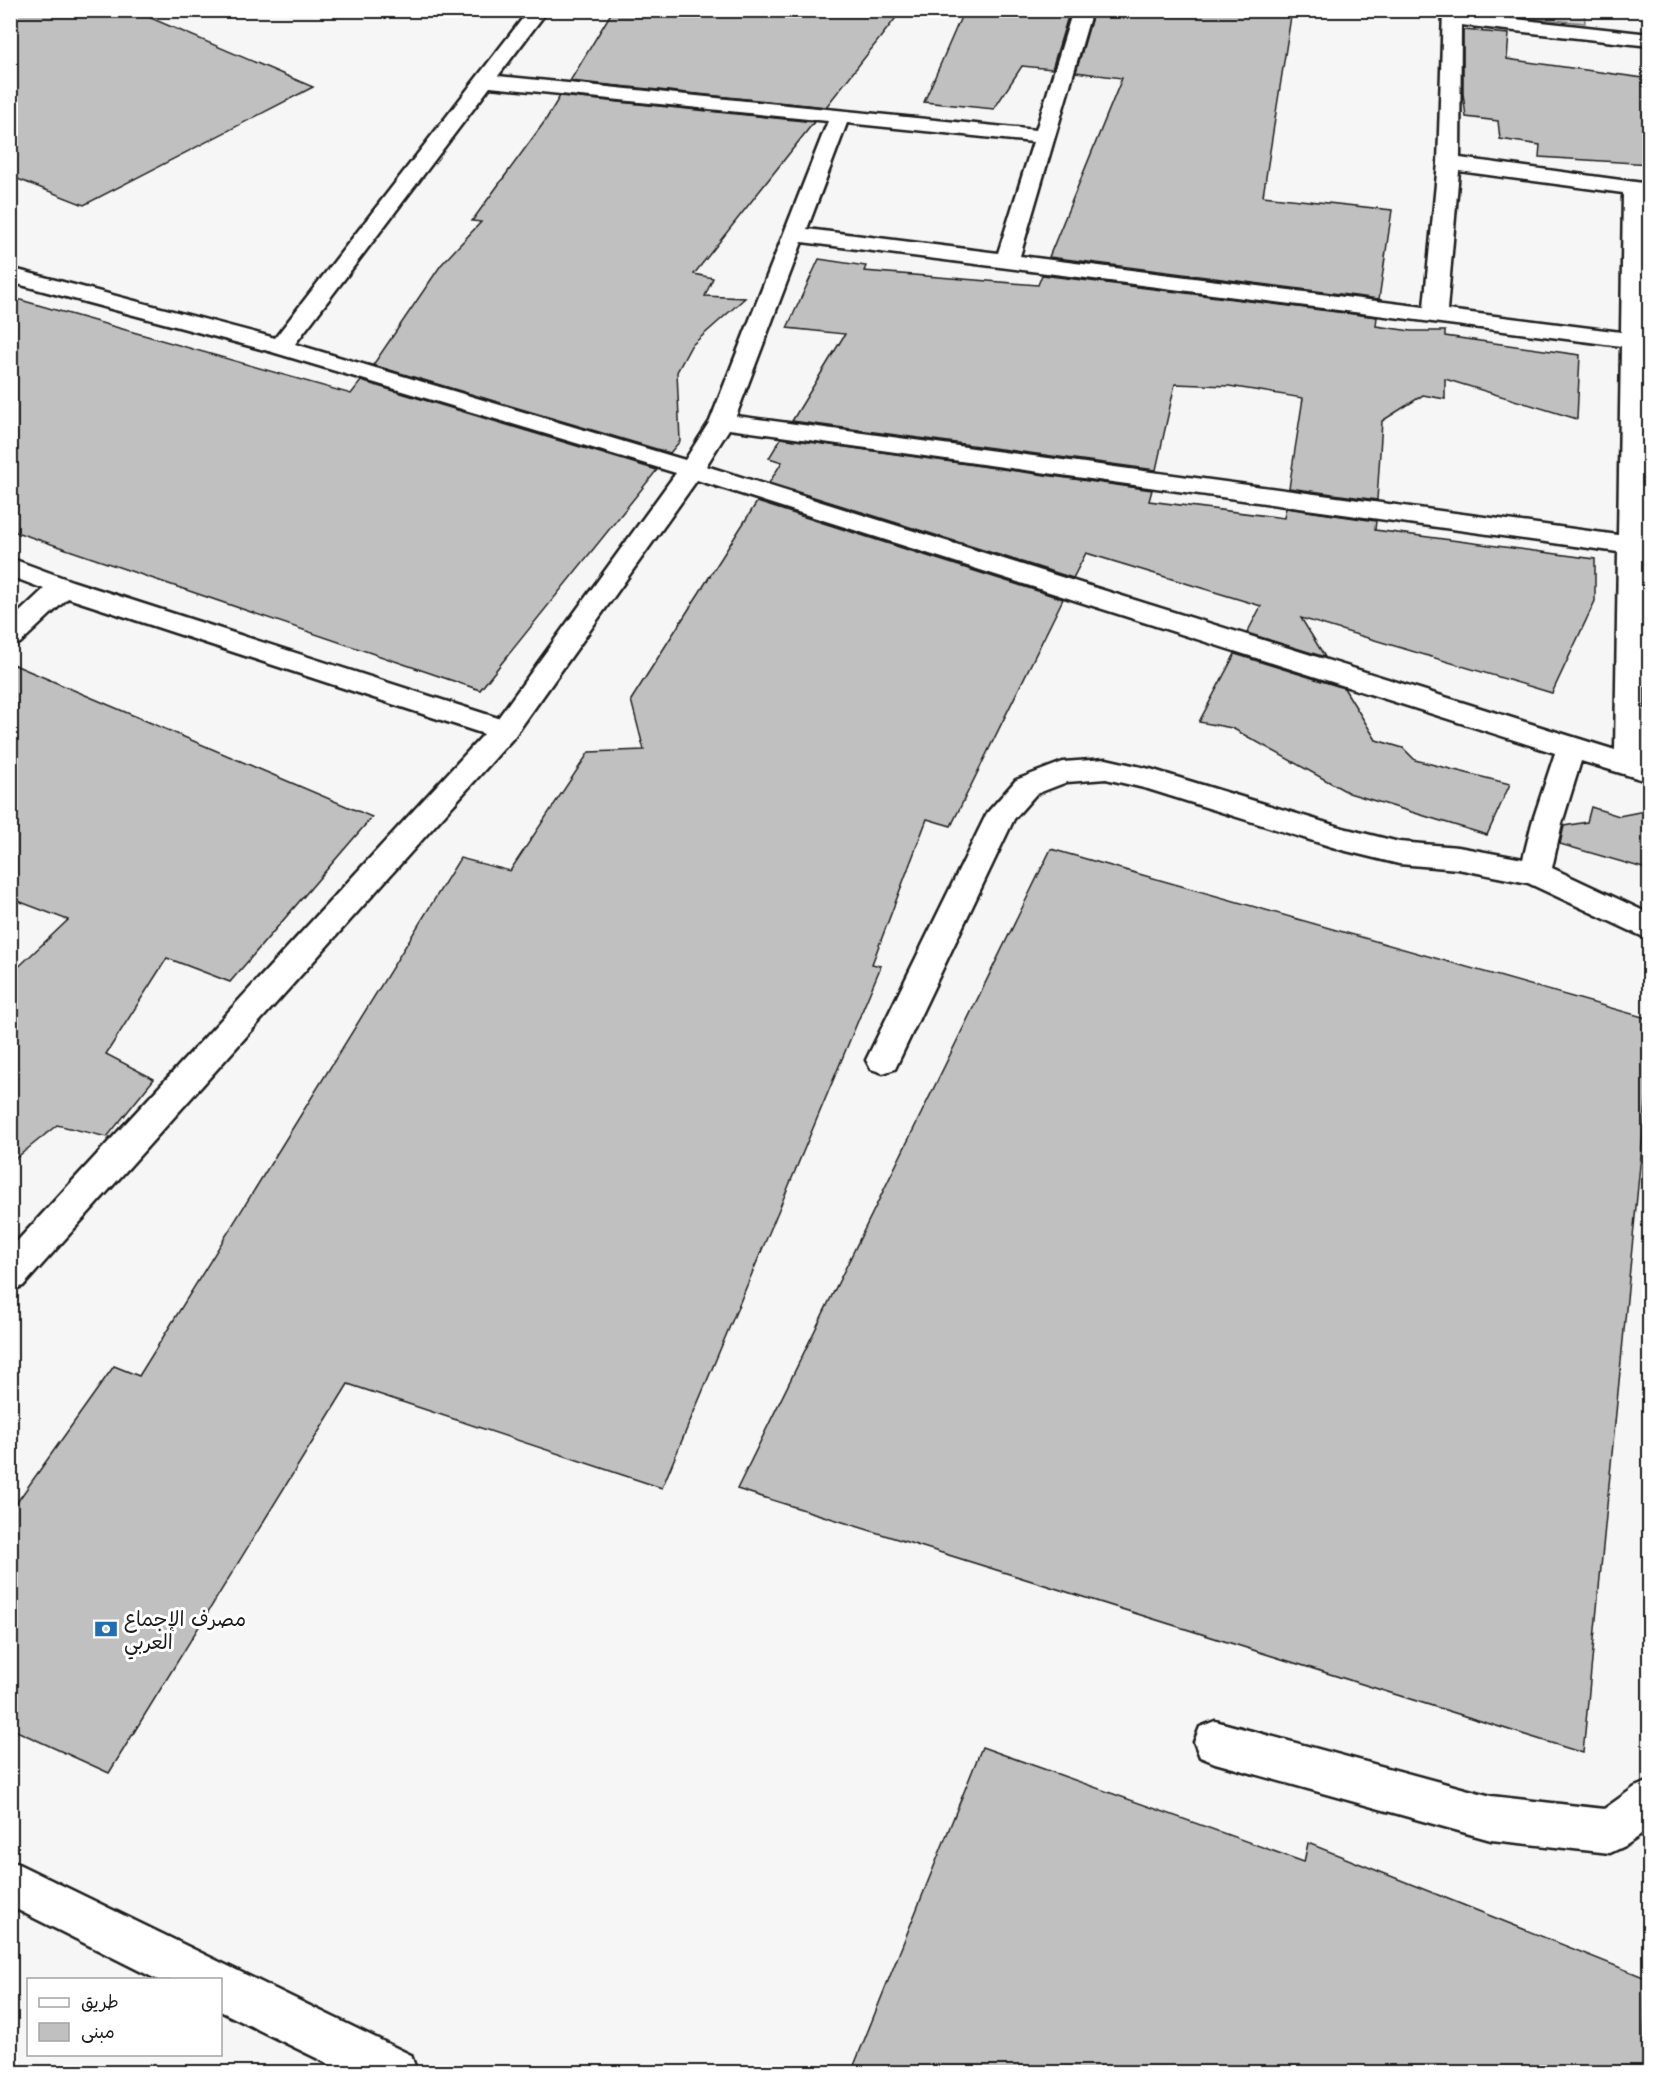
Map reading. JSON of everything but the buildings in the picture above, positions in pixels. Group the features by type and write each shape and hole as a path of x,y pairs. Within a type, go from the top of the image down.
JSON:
{"street":[{"path":"280,347 487,81 539,10"},
{"path":"1007,261 1083,10"},
{"path":"1435,314 1449,163 1452,14 1607,27 1650,40"},
{"path":"487,81 1045,137"},
{"path":"10,1275 504,730 690,470 722,421 840,117"},
{"path":"10,275 280,347 690,470 1640,769 1631,544 1632,340 1642,189 1449,163"},
{"path":"794,234 1632,340"},
{"path":"722,421 1631,544"},
{"path":"10,566 63,587 504,730"},
{"path":"10,637 63,587"},
{"path":"1535,873 1547,823 1570,748"},
{"path":"883,1060 1002,813 1026,787 1063,772 1106,769 1150,779 1342,839 1400,853 1458,858 1535,873 1650,928"},
{"path":"1215,1742 1491,1818 1610,1832 1650,1802"},
{"path":"10,1882 203,1978"},
{"path":"222,1987 394,2073"}],"shaded area":[{"path":"1472,10 1584,11 1585,23 1472,12"}],"place":[{"name":"مصرف الإجماع العربي","path":"106,1629"}]}
